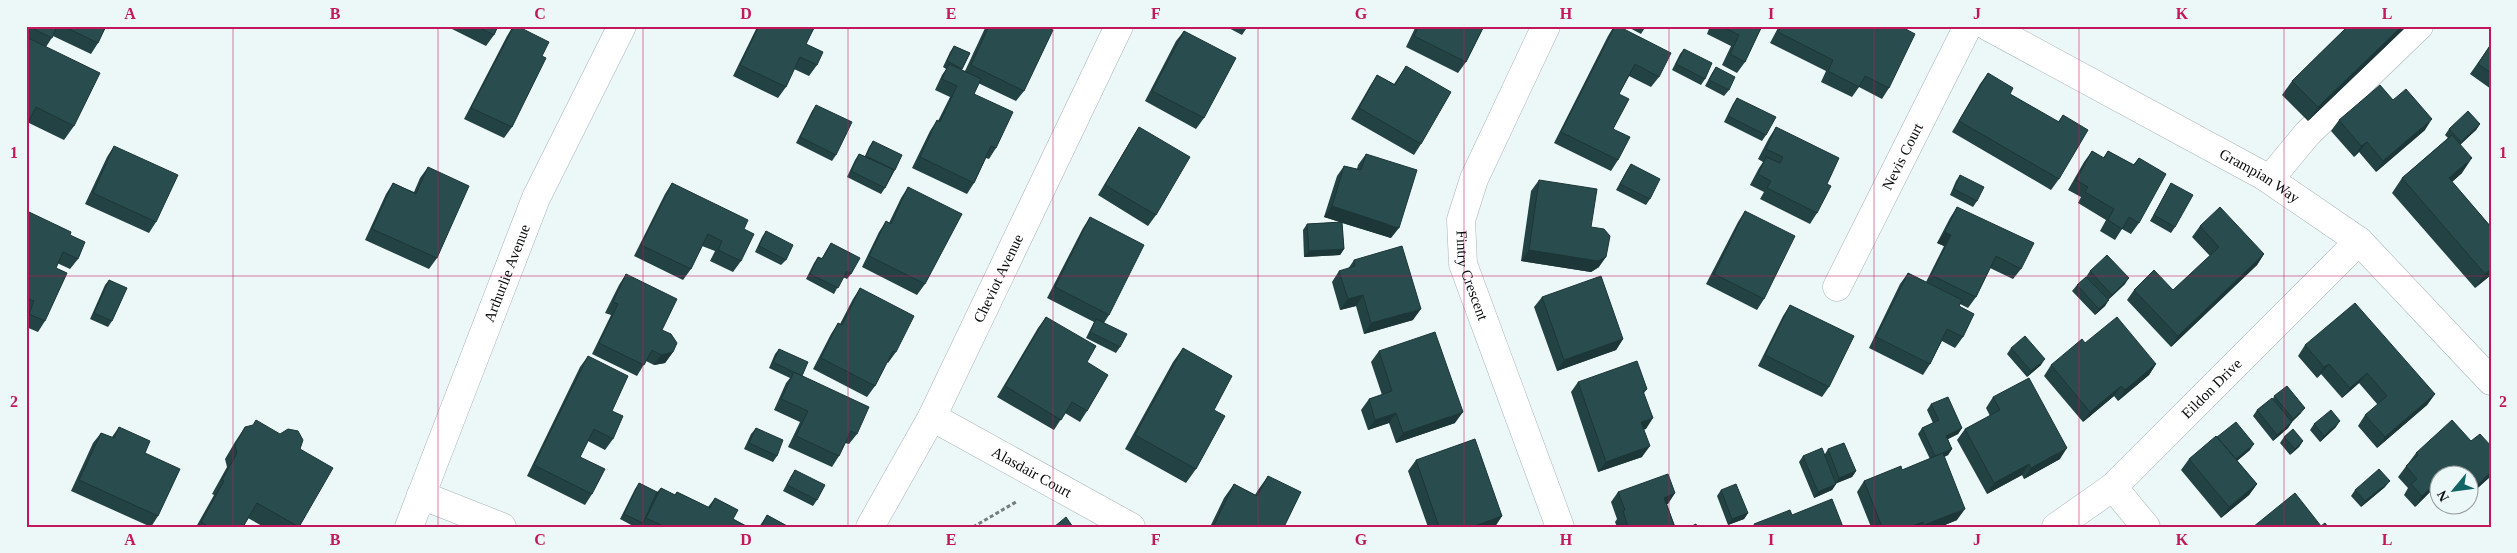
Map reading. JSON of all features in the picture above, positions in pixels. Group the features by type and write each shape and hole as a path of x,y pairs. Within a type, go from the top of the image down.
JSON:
{"street":[{"name":"Arthurlie Avenue","path":"409,527 536,198 622,26"},
{"name":"Cheviot Avenue","path":"870,527 932,417 1119,26"},
{"name":"Fintry Crescent","path":"1546,26 1474,179 1461,220 1463,264 1560,527"},
{"name":"Nevis Court","path":"1837,288 1968,26"},
{"path":"2270,180 2307,134 2419,26"},
{"name":"Grampian Way","path":"1994,28 2270,180 2360,241 2491,382"},
{"name":"Eildon Drive","path":"2056,527 2113,487 2360,241"},
{"name":"Alasdair Court","path":"932,417 1131,527"},
{"path":"2113,487 2146,527"},
{"path":"421,495 502,527"}],"path":[{"path":"973,527 1029,494 1038,476"}],"building":[{"path":"28,26 57,26 52,38"},
{"path":"63,26 106,26 98,43"},
{"path":"476,26 498,26 494,35"},
{"path":"514,26 549,42 542,56 546,58 512,127 471,108"},
{"path":"759,26 815,26 806,44 823,52 817,65 800,57 786,87 740,65"},
{"path":"989,26 1044,26 1053,30 1024,91 971,65"},
{"path":"1419,26 1484,26 1466,62 1414,36"},
{"path":"1615,26 1671,53 1659,77 1635,64 1619,94 1629,99 1613,129 1630,137 1618,160 1561,132"},
{"path":"1721,26 1762,26 1745,62 1730,54 1739,35"},
{"path":"1781,26 1873,26 1879,29 1880,26 1900,26 1915,34 1889,88 1865,76 1859,87 1828,71 1833,60 1778,32"},
{"path":"2348,26 2402,26 2318,107 2292,81"},
{"path":"1184,31 1236,58 1204,118 1152,91"},
{"path":"26,37 100,73 74,126 36,107 26,127"},
{"path":"2491,44 2491,73 2478,64"},
{"path":"954,46 970,53 962,69 947,61"},
{"path":"1684,49 1712,63 1705,79 1676,64"},
{"path":"949,64 981,79 974,94 1013,112 996,148 991,146 974,183 920,157 937,120 940,122 957,86 942,79"},
{"path":"1406,66 1451,92 1421,144 1359,108 1377,75 1395,85"},
{"path":"1716,67 1735,77 1729,90 1709,80"},
{"path":"1988,73 2013,88 2010,94 2059,122 2063,115 2088,130 2059,179 1959,121"},
{"path":"2380,85 2393,100 2406,89 2432,119 2383,161 2367,142 2361,146 2339,120"},
{"path":"1737,98 1776,117 1766,135 1728,116"},
{"path":"816,105 852,122 836,155 800,137"},
{"path":"2468,111 2480,124 2461,142 2449,129"},
{"path":"1139,127 1190,157 1156,215 1105,185"},
{"path":"1776,127 1839,158 1827,184 1831,186 1817,213 1767,188 1771,181 1758,174 1766,157 1780,163 1783,157 1766,149"},
{"path":"2452,135 2472,158 2449,178 2491,227 2491,269 2485,274 2402,178"},
{"path":"873,141 902,155 895,170 866,156"},
{"path":"114,146 178,175 156,222 93,193"},
{"path":"2092,151 2104,158 2108,151 2134,165 2139,158 2166,174 2139,223 2129,217 2122,229 2108,220 2114,209 2085,192 2088,187 2076,180"},
{"path":"859,154 894,170 885,188 851,171"},
{"path":"1366,154 1417,170 1399,228 1332,206 1344,166 1361,170"},
{"path":"1631,164 1660,179 1650,199 1620,184"},
{"path":"428,167 469,186 437,258 372,229 393,183 416,194"},
{"path":"1960,175 1984,187 1977,201 1954,189"},
{"path":"1539,180 1597,189 1591,227 1604,229 1610,236 1606,257 1598,261 1529,250"},
{"path":"672,183 748,220 744,229 754,234 741,261 718,250 722,241 708,234 691,269 641,245"},
{"path":"2171,183 2193,195 2175,227 2154,215"},
{"path":"908,187 962,214 925,284 869,256 886,221 891,224"},
{"path":"1957,207 2034,243 2021,269 1996,256 1976,297 1931,275 1951,235 1945,232"},
{"path":"2220,207 2264,254 2178,336 2134,290 2154,270 2173,290 2219,247 2200,226"},
{"path":"1745,211 1795,236 1764,299 1714,274"},
{"path":"29,212 71,232 70,235 85,242 78,259 63,252 56,268 67,273 45,321 29,314 34,301 26,298 26,218"},
{"path":"1090,217 1144,245 1109,315 1055,287"},
{"path":"1342,222 1344,249 1309,251 1307,224"},
{"path":"766,231 793,245 786,260 759,246"},
{"path":"831,243 860,258 851,274 847,271 838,288 810,274 818,257 822,259"},
{"path":"1402,246 1421,309 1371,323 1363,295 1348,299 1339,271 1355,266 1354,260"},
{"path":"2107,255 2129,278 2112,295 2090,271"},
{"path":"1908,273 1962,300 1959,306 1974,314 1963,337 1947,329 1930,364 1876,337"},
{"path":"626,274 677,299 662,330 671,334 677,343 673,352 661,355 652,350 644,365 599,343 618,304 613,302"},
{"path":"1601,276 1623,339 1564,360 1542,297"},
{"path":"2086,277 2109,300 2099,309 2077,285"},
{"path":"109,280 127,288 112,321 94,313"},
{"path":"860,288 914,316 896,352 893,351 875,386 821,358 838,323 842,325"},
{"path":"2355,303 2435,394 2385,437 2365,415 2387,396 2367,373 2350,388 2329,364 2324,367 2305,345"},
{"path":"1790,305 1854,336 1829,387 1765,355"},
{"path":"1046,317 1096,346 1087,362 1108,375 1087,411 1072,402 1061,420 1005,386"},
{"path":"2117,317 2156,364 2125,390 2121,386 2090,412 2051,365 2082,339 2085,343"},
{"path":"1096,319 1127,334 1120,347 1090,332"},
{"path":"1435,332 1463,412 1403,433 1396,413 1375,420 1369,399 1392,391 1379,351"},
{"path":"2025,336 2045,359 2031,371 2011,348"},
{"path":"1183,348 1232,376 1214,410 1225,416 1196,469 1135,435"},
{"path":"779,349 808,362 802,376 773,362"},
{"path":"588,356 628,376 612,411 623,416 613,439 594,429 580,457 605,469 592,494 534,465"},
{"path":"1637,361 1647,389 1643,391 1653,418 1641,422 1650,446 1606,462 1578,382"},
{"path":"794,372 869,407 857,434 851,431 839,456 796,436 808,411 781,399"},
{"path":"2029,378 2067,448 2031,468 2029,464 1994,483 1965,429 2000,410 1993,397"},
{"path":"2287,386 2305,408 2293,419 2274,396"},
{"path":"1948,397 1962,428 1946,436 1952,449 1935,456 1922,428 1939,420 1931,404"},
{"path":"2272,398 2292,422 2277,435 2257,410"},
{"path":"2331,410 2340,421 2324,436 2314,424"},
{"path":"256,420 280,434 288,429 298,431 303,440 300,449 333,468 299,527 257,503 243,527 209,527 201,522 237,453 235,445 245,427 253,425"},
{"path":"2452,420 2471,441 2480,434 2491,446 2491,472 2480,482 2480,466 2430,466 2430,489 2422,496 2411,484 2417,479 2406,466 2418,455 2416,453"},
{"path":"2236,422 2254,444 2236,459 2217,437"},
{"path":"119,427 150,441 145,453 180,469 158,516 79,480 101,433 114,438"},
{"path":"756,428 783,440 777,456 749,443"},
{"path":"2293,429 2303,441 2295,449 2284,437"},
{"path":"2216,436 2257,484 2229,507 2189,459"},
{"path":"1475,439 1502,516 1472,527 1439,527 1416,460"},
{"path":"1844,443 1856,471 1839,478 1828,449"},
{"path":"1822,448 1836,484 1818,492 1803,456"},
{"path":"1943,453 1965,509 1924,525 1923,522 1910,527 1882,527 1864,481 1901,466 1902,470"},
{"path":"2379,469 2390,481 2365,501 2355,490"},
{"path":"795,470 825,485 817,500 787,485"},
{"path":"1668,474 1675,493 1664,498 1675,527 1628,527 1623,511 1625,510 1618,492"},
{"path":"1268,476 1301,492 1284,527 1213,527 1234,484 1257,496"},
{"path":"639,483 657,492 643,523 624,514"},
{"path":"1736,484 1748,513 1732,519 1721,490"},
{"path":"661,488 675,495 677,492 710,508 715,498 738,510 733,519 748,527 660,527 661,525 646,518"},
{"path":"2295,493 2321,526 2325,523 2328,527 2253,527"},
{"path":"1832,499 1843,527 1755,527 1754,524 1790,510 1792,515"},
{"path":"767,515 789,527 761,527"},
{"path":"1066,517 1073,527 1054,527"}]}
